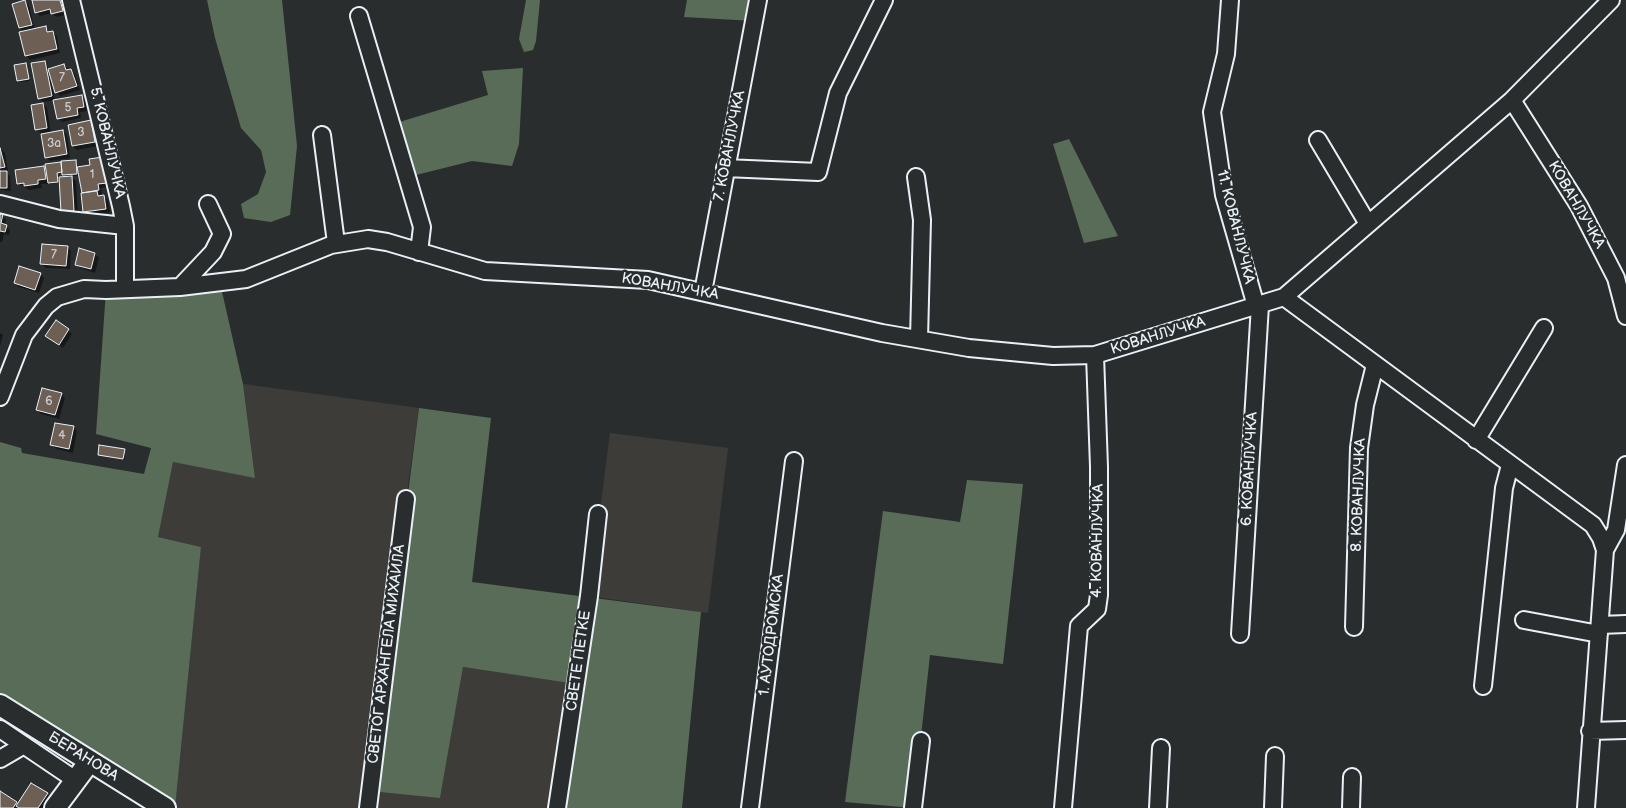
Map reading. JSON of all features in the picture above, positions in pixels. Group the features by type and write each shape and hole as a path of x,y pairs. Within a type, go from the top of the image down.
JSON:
{"main road":[{"name":"БЕРАНОВА","path":"0,705 166,808"},
{"path":"56,808 90,761"}],"street":[{"name":"5. КОВАНЛУЧКА","path":"71,0 125,226 125,289"},
{"name":"7. КОВАНЛУЧКА","path":"703,292 758,0"},
{"path":"725,168 818,172 838,93 884,0"},
{"name":"11. КОВАНЛУЧКА","path":"1230,0 1226,54 1212,112 1224,195 1258,306"},
{"name":"КОВАНЛУЧКА","path":"0,397 24,335 46,306 57,297 84,289 180,287 246,279 336,243 368,239 485,271 648,280 919,340 969,348 1053,356 1095,355 1284,298 1512,100 1611,0"},
{"path":"359,16 422,227 419,252"},
{"name":"КОВАНЛУЧКА","path":"1512,100 1579,206 1616,278 1626,316"},
{"path":"322,135 336,243"},
{"path":"1318,140 1368,224"},
{"path":"916,177 922,220 919,340"},
{"path":"0,204 60,219 125,226"},
{"path":"180,287 213,252 222,234 208,204"},
{"path":"1284,298 1592,525 1601,538 1605,550 1600,629 1590,731 1586,808"},
{"name":"6. КОВАНЛУЧКА","path":"1240,634 1258,306"},
{"path":"1476,440 1544,328"},
{"name":"4. КОВАНЛУЧКА","path":"1063,808 1079,626 1091,617 1097,609 1099,595 1099,467 1095,355"},
{"name":"8. КОВАНЛУЧКА","path":"1354,626 1359,448 1365,405 1375,365"},
{"name":"1. АУТОДРОМСКА","path":"750,808 794,461"},
{"path":"1483,686 1504,488 1510,465"},
{"path":"1605,550 1621,530 1621,509 1626,465"},
{"name":"СВЕТОГ АРХАНГЕЛА МИХАИЛА","path":"368,808 406,500"},
{"name":"СВЕТЕ ПЕТКЕ","path":"557,808 589,596 598,514"},
{"path":"1524,620 1600,629 1626,624"},
{"name":"БЕРАНОВА","path":"0,728 77,781"},
{"path":"1590,731 1626,730"},
{"path":"913,808 921,741"},
{"path":"0,759 24,745"},
{"path":"1158,808 1161,748"},
{"path":"1273,808 1275,756"},
{"path":"1351,808 1352,777"}],"shaded area":[{"path":"243,384 419,408 406,499 440,798 463,667 576,684 557,808 175,808 201,547 158,537 173,462 255,477"},
{"path":"610,433 728,448 708,613 589,596"}],"green space":[{"path":"207,0 282,0 297,146 290,215 271,222 244,218 241,204 258,194 266,172 261,150 241,128 215,38"},
{"path":"526,0 540,0 536,41 533,50 524,52 519,39"},
{"path":"687,0 758,0 754,21 684,17"},
{"path":"523,68 519,144 512,166 472,161 408,177 393,124 488,95 482,71"},
{"path":"1069,139 1118,236 1084,243 1053,144"},
{"path":"220,283 243,384 255,478 173,462 158,537 201,547 175,808 165,808 0,705 0,442 21,448 22,453 144,474 151,448 96,434 106,290"},
{"path":"419,408 491,418 472,582 701,612 682,808 557,808 576,684 463,667 440,798 370,791"},
{"path":"967,480 1023,484 1003,664 930,655 913,808 845,802 883,511 960,522"}],"building":[{"path":"25,0 32,25 19,28 12,4"},
{"path":"32,0 60,0 63,11 51,14 50,9 35,13"},
{"path":"46,26 47,32 53,31 57,49 25,56 19,32"},
{"path":"45,61 52,96 38,99 31,63"},
{"path":"26,63 29,79 17,81 14,65"},
{"path":"64,64 66,70 71,69 77,86 55,93 48,69"},
{"path":"82,95 84,107 77,108 78,115 57,119 53,100"},
{"path":"43,103 47,128 35,130 31,105"},
{"path":"91,120 95,142 72,146 68,125"},
{"path":"63,130 67,154 45,158 41,134"},
{"path":"0,148 5,167 0,168"},
{"path":"103,157 107,183 98,184 99,190 82,193 77,167 90,165 89,159"},
{"path":"76,160 77,174 62,175 61,161"},
{"path":"61,162 62,172 57,173 58,182 48,183 45,164"},
{"path":"44,166 46,179 38,180 38,184 24,186 24,183 17,184 15,170"},
{"path":"0,171 7,171 7,188 0,188"},
{"path":"72,176 74,211 61,212 59,177"},
{"path":"97,191 98,196 104,195 106,209 83,212 81,193"},
{"path":"0,214 3,214 1,223 7,225 5,232 0,231"},
{"path":"42,244 68,246 66,266 40,264"},
{"path":"79,248 95,253 91,269 75,265"},
{"path":"19,266 41,273 35,290 14,283"},
{"path":"56,320 69,329 59,345 45,336"},
{"path":"42,388 62,393 55,415 36,410"},
{"path":"55,423 74,426 69,449 50,445"},
{"path":"99,445 125,449 123,459 98,455"},
{"path":"31,783 48,793 38,808 19,808 16,806"},
{"path":"0,791 17,802 13,808 0,808"}]}
